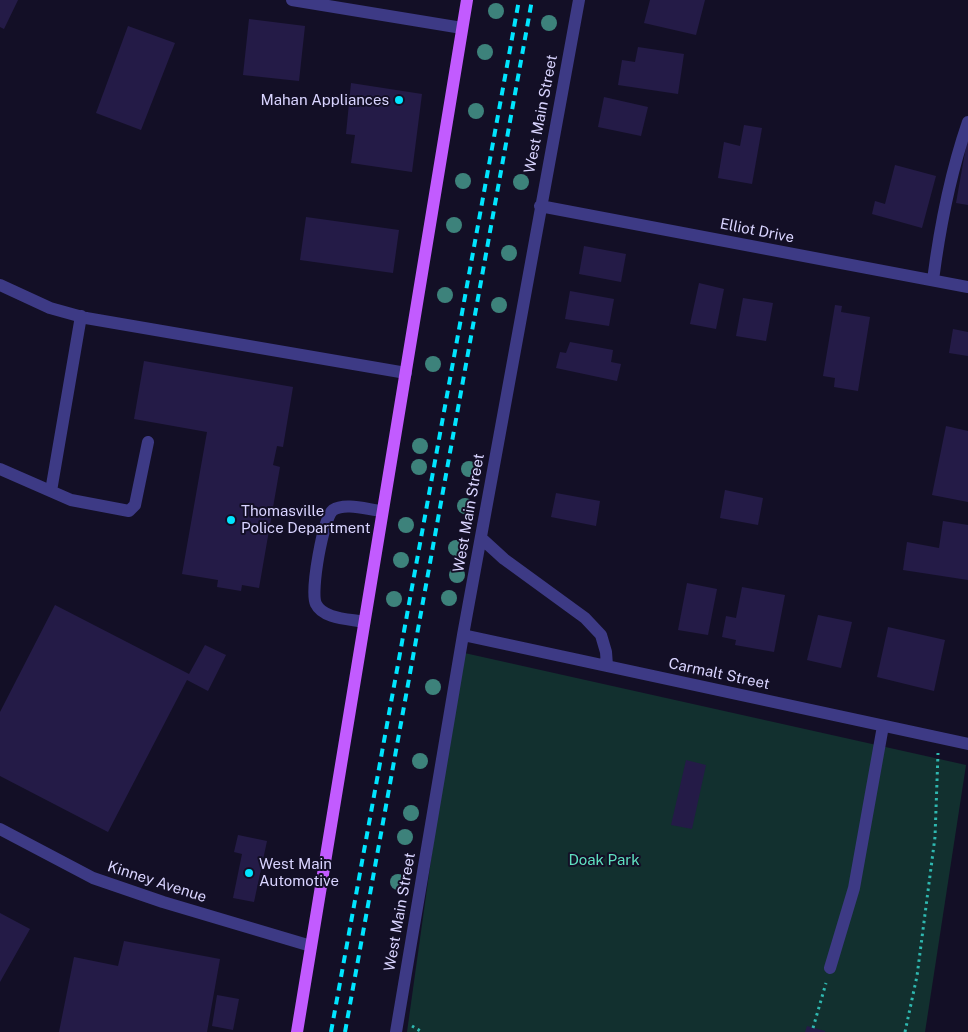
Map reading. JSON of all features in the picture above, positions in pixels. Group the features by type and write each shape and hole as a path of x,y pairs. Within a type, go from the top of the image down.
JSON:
{"main road":[{"path":"296,1032 466,0"}],"street":[{"path":"292,0 462,28"},
{"name":"West Main Street","path":"396,1032 463,635 579,0"},
{"path":"933,280 942,217 957,154 968,122"},
{"name":"Elliot Drive","path":"540,206 968,287"},
{"path":"0,286 50,308 81,316 406,373"},
{"path":"51,491 81,316"},
{"path":"0,469 71,500 129,511 134,505 148,442"},
{"path":"364,622 325,614 316,604 313,592 326,522 332,511 341,507 382,511"},
{"path":"481,538 504,559 585,618 601,635 606,652 606,666"},
{"name":"Carmalt Street","path":"463,635 968,744"},
{"path":"830,968 854,888 884,726"},
{"name":"Kinney Avenue","path":"0,829 93,878 163,902 311,946"}],"path":[{"path":"905,1032 917,976 935,837 938,737"},
{"path":"813,1028 830,968"}],"green space":[{"name":"Doak Park","path":"460,652 966,765 925,1032 407,1032"}],"building":[{"path":"0,0 18,0 4,29 0,27"},
{"path":"650,0 705,0 696,35 644,23"},
{"path":"249,19 305,26 299,81 243,75"},
{"path":"128,26 175,43 141,130 96,113"},
{"path":"638,47 684,54 678,94 618,85 622,60 635,62"},
{"path":"351,83 422,94 412,172 351,163 355,135 346,134"},
{"path":"604,97 648,107 641,136 598,127"},
{"path":"744,125 762,128 752,184 718,178 724,142 740,146"},
{"path":"968,141 968,205 956,203"},
{"path":"895,165 936,176 922,228 872,214 875,201 885,204"},
{"path":"306,217 399,230 393,273 300,260"},
{"path":"584,246 626,254 621,282 579,274"},
{"path":"699,283 724,289 716,329 690,324"},
{"path":"570,291 614,299 609,326 565,319"},
{"path":"743,298 773,303 766,341 736,336"},
{"path":"835,305 842,306 841,312 870,317 858,391 834,387 835,378 823,376"},
{"path":"953,329 968,332 968,356 949,353"},
{"path":"570,342 613,350 611,362 621,364 617,381 556,368 560,352 566,353"},
{"name":"Thomasville Police Department","path":"144,361 293,387 283,447 277,446 273,465 280,467 259,588 242,585 241,591 217,587 218,580 182,574 207,432 134,419"},
{"path":"946,426 968,431 968,502 932,495"},
{"path":"725,490 763,498 758,525 720,518"},
{"path":"556,493 600,501 596,526 551,517"},
{"path":"943,521 968,525 968,580 903,570 907,542 939,548"},
{"path":"687,583 717,589 708,635 678,630"},
{"path":"742,587 785,595 774,652 735,645 736,640 722,637 726,616 736,618"},
{"path":"55,605 189,674 205,645 226,655 208,691 187,680 108,832 0,776 0,712"},
{"path":"818,615 852,622 841,668 807,660"},
{"path":"888,627 945,640 934,691 877,677"},
{"path":"686,760 706,765 692,829 671,825"},
{"path":"238,835 267,841 254,902 233,898 242,854 234,852"},
{"path":"0,913 30,929 0,982"},
{"path":"124,941 220,959 207,1032 59,1032 74,957 118,966"},
{"path":"217,995 239,999 233,1030 212,1026"},
{"path":"807,1026 825,1031 825,1032 805,1032"}],"railway":[{"path":"331,1032 519,0"},
{"path":"345,1032 532,0"}],"place":[{"name":"Mahan Appliances","path":"399,100"},
{"name":"Thomasville Police Department","path":"231,520"},
{"name":"West Main Automotive","path":"249,873"}]}
